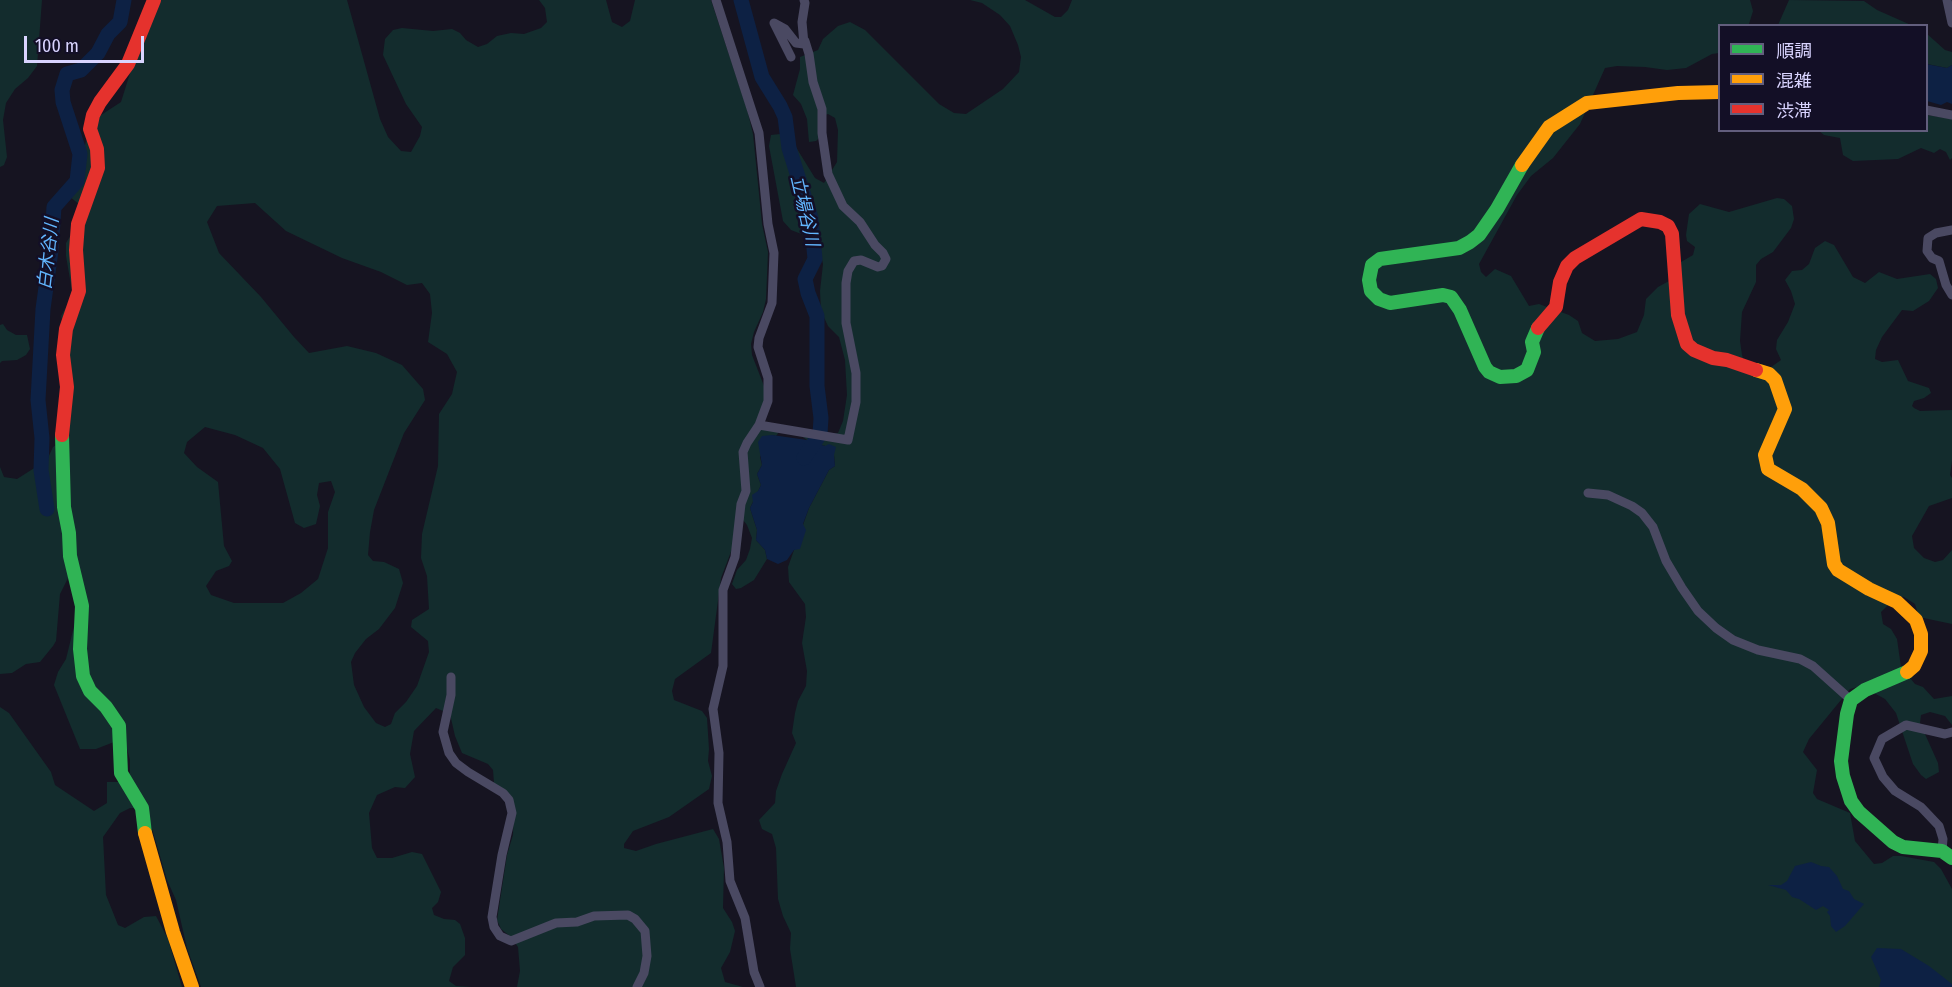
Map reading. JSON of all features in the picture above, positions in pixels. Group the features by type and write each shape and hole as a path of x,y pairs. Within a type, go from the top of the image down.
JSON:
{"street":[{"path":"154,0 128,64 100,102 93,115 90,129 97,149 98,168 78,224 76,250 80,291 66,329 63,355 67,387 62,436 62,478 70,556 82,606 80,650 83,676 90,691 106,707 119,726 121,773 141,808 155,871 192,987"},
{"path":"716,0 759,134 768,224 774,253 772,303 758,347 768,378 768,401 759,425 743,452 746,491 741,504 735,557 723,590 723,666 713,709 719,753 718,803 727,842 730,881 745,918 754,972 760,987"},
{"path":"759,425 848,440 856,402 856,373 846,323 848,271 854,261 861,260 878,267 882,266 886,259 860,222 843,206 828,174 822,132 822,109 813,82 802,22 804,0"},
{"path":"1947,0 1952,23"},
{"path":"791,57 774,23 785,29 796,43 804,44 805,41"},
{"path":"1718,92 1668,94 1587,103 1567,114 1549,127 1528,155 1479,235 1459,248 1380,259 1372,265 1369,280 1371,291 1379,300 1390,303 1443,295 1451,297 1460,310 1489,372 1500,377 1516,376 1530,366 1534,352 1532,342 1537,329 1556,307 1560,282 1567,266 1575,258 1641,219 1660,222 1668,226 1672,234 1678,315 1687,344 1694,350 1713,358 1727,360 1769,374 1775,380 1785,409 1765,455 1768,469 1803,489 1821,508 1828,523 1834,564 1838,570 1869,589 1897,602 1916,620 1921,634 1921,651 1914,666 1910,670 1865,690 1851,700 1847,714 1842,761 1843,776 1851,801 1859,812 1893,842 1910,848 1947,854 1939,826 1921,807 1895,791 1883,777 1874,758 1882,739 1895,729 1906,725 1945,734 1952,732"},
{"path":"1928,110 1952,115"},
{"path":"1952,230 1936,232 1929,238 1927,251 1932,258 1939,261 1946,285 1952,295"},
{"path":"1588,493 1608,495 1642,513 1653,527 1666,561 1682,588 1698,611 1716,628 1732,640 1758,650 1800,659 1813,666 1851,700"},
{"path":"452,677 451,695 443,732 449,753 456,763 502,793 509,801 512,813 502,855 492,917 494,927 500,936 511,941 556,923 577,922 594,916 628,915 635,919 645,931 647,956 644,973 637,987"}],"green space":[{"path":"0,0 42,0 37,66 15,89 6,103 3,120 7,157 4,165 0,167"},
{"path":"158,0 347,0 380,119 388,137 401,151 411,152 422,127 406,104 383,55 385,39 393,30 402,28 433,31 452,29 478,47 487,44 497,36 511,33 524,34 541,28 547,22 545,8 539,0 606,0 612,22 622,27 630,21 635,0 711,0 753,134 762,224 768,252 766,299 751,344 752,355 764,386 765,401 756,426 779,432 776,436 772,435 760,457 762,465 757,474 761,485 750,508 757,530 756,540 765,550 767,559 754,580 736,589 732,584 737,570 746,560 752,538 743,520 721,578 711,653 675,679 672,691 674,700 702,711 707,718 708,761 712,776 709,789 669,817 633,831 624,844 624,848 636,851 713,829 719,839 724,868 723,908 735,931 730,952 721,968 725,982 743,987 517,987 520,971 518,947 501,929 497,920 507,855 513,835 514,804 494,783 493,770 488,764 462,753 450,714 436,708 414,731 410,754 415,777 405,788 395,787 377,795 369,813 372,848 377,858 392,858 412,852 422,854 441,892 438,902 432,908 434,915 455,920 460,924 465,938 465,955 453,967 449,981 456,986 472,987 201,987 187,948 176,900 167,880 146,808 130,808 120,813 103,837 106,895 118,925 125,928 144,917 156,916 168,939 182,987 0,987 0,707 9,713 51,772 55,785 94,811 107,803 107,782 118,782 130,773 127,749 114,742 96,749 80,749 54,685 58,672 66,659 78,610 69,576 60,594 56,641 53,646 40,662 26,664 12,673 0,674 0,467 4,477 17,479 47,460 53,447 64,440 63,324 61,316 72,291 66,243 86,210 69,196 85,161 86,141 96,127 98,117 121,102 136,54","holes":["255,203 286,231 342,258 381,272 407,285 422,283 430,294 432,313 428,342 447,354 457,372 452,394 439,414 438,466 422,534 421,558 427,576 429,609 412,620 411,627 428,641 429,652 417,686 395,713 391,724 385,727 376,723 364,707 354,685 351,662 366,639 379,629 395,608 403,583 399,569 384,562 373,561 368,555 370,532 374,510 404,433 425,400 423,389 402,365 376,353 347,346 309,353 294,337 261,297 219,253 207,222 217,206","205,427 235,435 263,448 280,469 295,523 304,528 316,524 320,506 317,495 319,483 331,481 335,492 328,512 328,548 318,579 301,593 283,603 234,603 211,595 206,586 216,571 229,566 232,561 224,546 218,482 197,467 184,453 187,442"]},
{"path":"970,0 1025,0 1055,17 1061,17 1068,10 1072,0 1750,0 1753,11 1749,24 1718,24 1718,53 1686,68 1667,70 1617,66 1605,68 1580,124 1553,158 1531,176 1517,195 1479,264 1481,272 1486,277 1495,269 1511,276 1529,306 1539,304 1569,315 1578,321 1582,333 1595,341 1618,339 1637,332 1644,315 1646,299 1658,287 1669,281 1681,262 1693,255 1695,247 1687,241 1686,235 1689,214 1700,204 1729,212 1777,198 1784,199 1792,206 1794,219 1791,228 1773,252 1756,265 1756,282 1742,312 1740,341 1742,355 1749,374 1760,375 1781,360 1776,349 1777,340 1795,304 1785,280 1792,271 1802,270 1809,264 1815,248 1825,241 1834,245 1853,277 1865,283 1879,272 1897,279 1930,274 1936,279 1938,288 1929,301 1913,311 1902,310 1882,337 1875,359 1882,362 1898,360 1908,381 1929,388 1931,393 1914,401 1912,406 1914,408 1920,411 1952,410 1950,475 1952,498 1929,506 1912,536 1914,548 1924,558 1935,562 1943,560 1952,550 1952,624 1919,617 1915,604 1904,597 1897,596 1881,612 1883,624 1891,629 1897,639 1901,667 1915,684 1923,687 1934,699 1952,696 1952,725 1945,716 1930,712 1921,715 1920,723 1938,763 1939,772 1926,779 1921,775 1913,764 1896,713 1885,699 1861,686 1850,689 1809,739 1803,752 1817,770 1813,793 1817,799 1850,813 1855,841 1874,864 1882,863 1893,856 1901,856 1934,862 1941,869 1952,889 1952,987 796,987 790,949 791,933 778,899 776,848 772,834 762,829 759,820 775,803 776,791 796,743 792,733 795,713 806,686 807,671 802,643 806,617 805,604 789,582 788,567 809,508 829,470 835,466 834,455 825,446 803,437 838,433 843,421 847,395 845,360 839,337 828,326 821,311 820,291 823,264 819,246 804,235 791,230 783,221 769,146 771,135 780,134 794,144 815,178 824,183 837,162 838,130 835,118 828,114 820,117 819,138 809,142 807,119 801,104 793,95 800,69 800,57 818,50 823,39 838,26 850,22 865,30 939,104 954,113 966,114 1003,89 1019,72 1021,57 1010,26 1000,15 982,3"},
{"path":"1789,0 1864,1 1877,10 1909,24 1778,24"},
{"path":"1928,35 1945,50 1952,52 1952,65 1947,68 1928,64"},
{"path":"1928,115 1952,119 1952,158 1950,160 1946,152 1940,149 1934,153 1921,148 1898,159 1853,161 1843,155 1840,138 1820,132 1928,132"},
{"path":"3,324 7,330 16,335 27,335 30,349 26,355 17,360 0,363 0,325"}],"water":[{"path":"1928,64 1947,68 1952,65 1952,104 1947,102 1941,105 1928,101"},
{"path":"772,435 836,447 835,466 829,470 803,524 806,530 800,549 794,550 787,560 778,564 767,559 765,550 756,540 757,530 750,508 753,502 752,495 761,485 757,474 762,465 758,442 762,436"},
{"path":"1811,862 1829,867 1837,876 1843,889 1849,891 1854,899 1864,904 1845,926 1836,932 1831,926 1827,912 1829,910 1823,906 1816,910 1792,897 1786,890 1768,885 1781,885 1787,881 1795,866"},
{"path":"1877,948 1901,949 1929,966 1952,984 1952,987 1879,987 1881,980 1871,957"}],"waterway":[{"name":"白木谷川","path":"47,509 41,470 42,438 38,400 43,309 54,207 77,181 80,154 63,102 62,90 67,74 81,70 98,53 108,34 120,22 124,0"},
{"name":"立場谷川","path":"741,0 762,77 785,117 789,148 811,218 815,259 805,279 817,316 817,386 821,418 820,434 804,458"}],"traffic: fast":[{"path":"1522,165 1497,209 1479,235 1470,242 1459,248 1380,259 1372,265 1369,280 1371,291 1379,299 1390,303 1443,295 1451,297 1460,310 1485,367 1489,372 1500,377 1516,376 1527,370 1534,352 1532,342 1538,328"},
{"path":"62,435 64,507 69,533 70,556 82,606 80,649 83,676 90,691 106,707 119,726 121,773 142,808 145,833"},
{"path":"1907,672 1865,690 1851,700 1841,761 1843,776 1851,801 1859,812 1893,842 1903,847 1942,851 1952,858"}],"traffic: slow":[{"path":"1522,165 1549,127 1587,103 1678,93 1718,92"},
{"path":"1756,370 1769,374 1775,380 1785,409 1765,455 1768,469 1802,489 1821,508 1828,523 1834,564 1838,570 1869,589 1897,602 1916,620 1921,634 1921,651 1914,666 1907,672"},
{"path":"145,833 173,932 192,987"}],"traffic: jam":[{"path":"62,435 67,387 63,355 66,329 79,291 76,250 78,224 98,168 97,149 90,129 93,115 100,102 128,64 154,0"},
{"path":"1538,328 1556,307 1560,282 1567,266 1575,258 1641,219 1660,222 1668,226 1672,234 1678,315 1687,344 1694,350 1713,358 1727,360 1756,370"}]}
